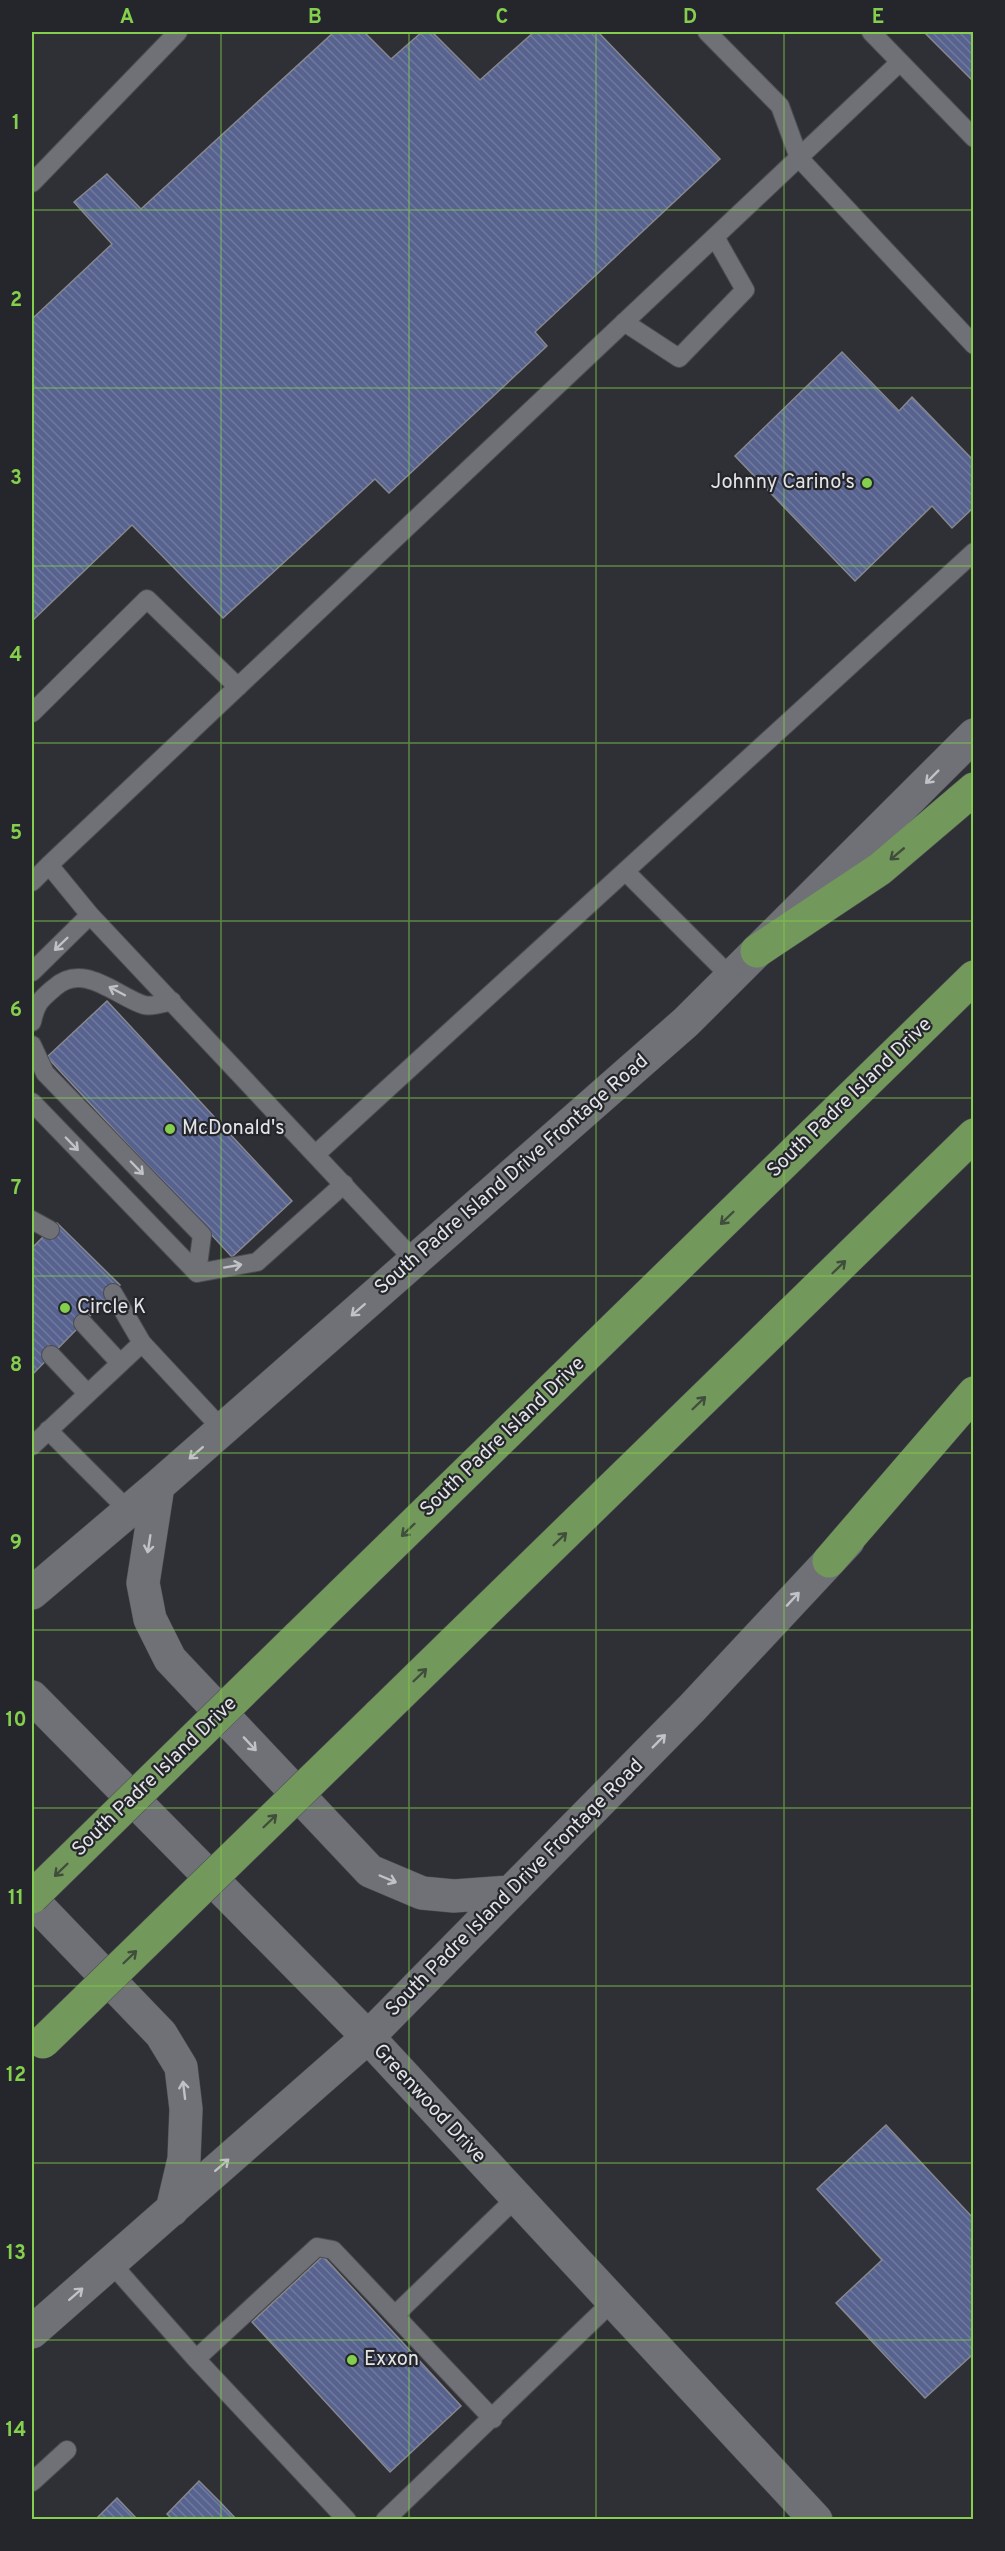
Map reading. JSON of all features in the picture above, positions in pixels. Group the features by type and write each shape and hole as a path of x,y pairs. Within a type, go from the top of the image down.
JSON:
{"highway":[{"path":"757,951 880,869 974,789"},
{"name":"South Padre Island Drive","path":"32,1899 974,977"},
{"path":"37,2047 974,1135"},
{"path":"829,1561 974,1393"}],"main road":[{"name":"South Padre Island Drive Frontage Road","path":"32,1593 158,1486 686,1022 974,735"},
{"name":"South Padre Island Drive Frontage Road","path":"32,2332 368,2037 692,1708 829,1561 974,1418"},
{"path":"158,1486 143,1583 150,1619 170,1659 370,1871 422,1893 454,1896 509,1892"},
{"name":"Greenwood Drive","path":"32,1697 368,2037 816,2520"},
{"path":"32,1899 161,2034 181,2067 186,2109 184,2159 172,2210"}],"lane":[{"path":"32,183 178,32"},
{"path":"707,32 780,106 799,158 974,345"},
{"path":"871,32 974,138"},
{"path":"32,882 899,63"},
{"path":"624,322 679,358 745,290 715,237"},
{"path":"316,1154 974,552"},
{"path":"32,713 147,599 238,687"},
{"path":"49,865 90,915 415,1261"},
{"path":"626,871 731,977"},
{"path":"32,972 90,915"},
{"path":"32,1022 36,1003 62,980 85,978 107,986 146,1006 172,1001"},
{"path":"32,1045 45,1073 202,1235 197,1273"},
{"path":"32,1102 197,1273"},
{"path":"197,1273 257,1262 344,1184"},
{"path":"32,1220 50,1230"},
{"path":"113,1293 142,1343 222,1429"},
{"path":"83,1323 120,1363"},
{"path":"32,1446 142,1343"},
{"path":"51,1355 87,1393"},
{"path":"48,1430 129,1511"},
{"path":"395,2315 516,2198"},
{"path":"196,2359 317,2247 333,2250 493,2418"},
{"path":"111,2263 196,2359 347,2520"},
{"path":"385,2520 612,2302"},
{"path":"32,2482 67,2450"}],"building":[{"path":"334,32 364,32 391,59 422,32 432,32 480,80 534,32 598,32 720,159 535,332 547,346 389,493 375,479 223,618 132,525 32,621 32,319 112,244 74,202 107,174 141,209"},
{"path":"924,32 974,32 974,82"},
{"name":"Johnny Carino's","path":"842,352 899,411 912,397 974,461 974,507 952,528 932,506 855,581 735,456"},
{"name":"McDonald's","path":"107,1001 292,1201 232,1257 47,1057"},
{"name":"Circle K","path":"57,1223 120,1285 32,1375 32,1248"},
{"path":"886,2125 974,2219 974,2359 971,2356 925,2398 836,2303 882,2260 817,2189"},
{"name":"Exxon","path":"323,2256 461,2406 390,2472 252,2322"},
{"path":"199,2481 237,2520 173,2520 167,2514"},
{"path":"117,2498 138,2520 95,2520"}],"place":[{"name":"Johnny Carino's","path":"867,483"},
{"name":"McDonald's","path":"170,1129"},
{"name":"Circle K","path":"65,1308"},
{"name":"Exxon","path":"352,2360"}]}
